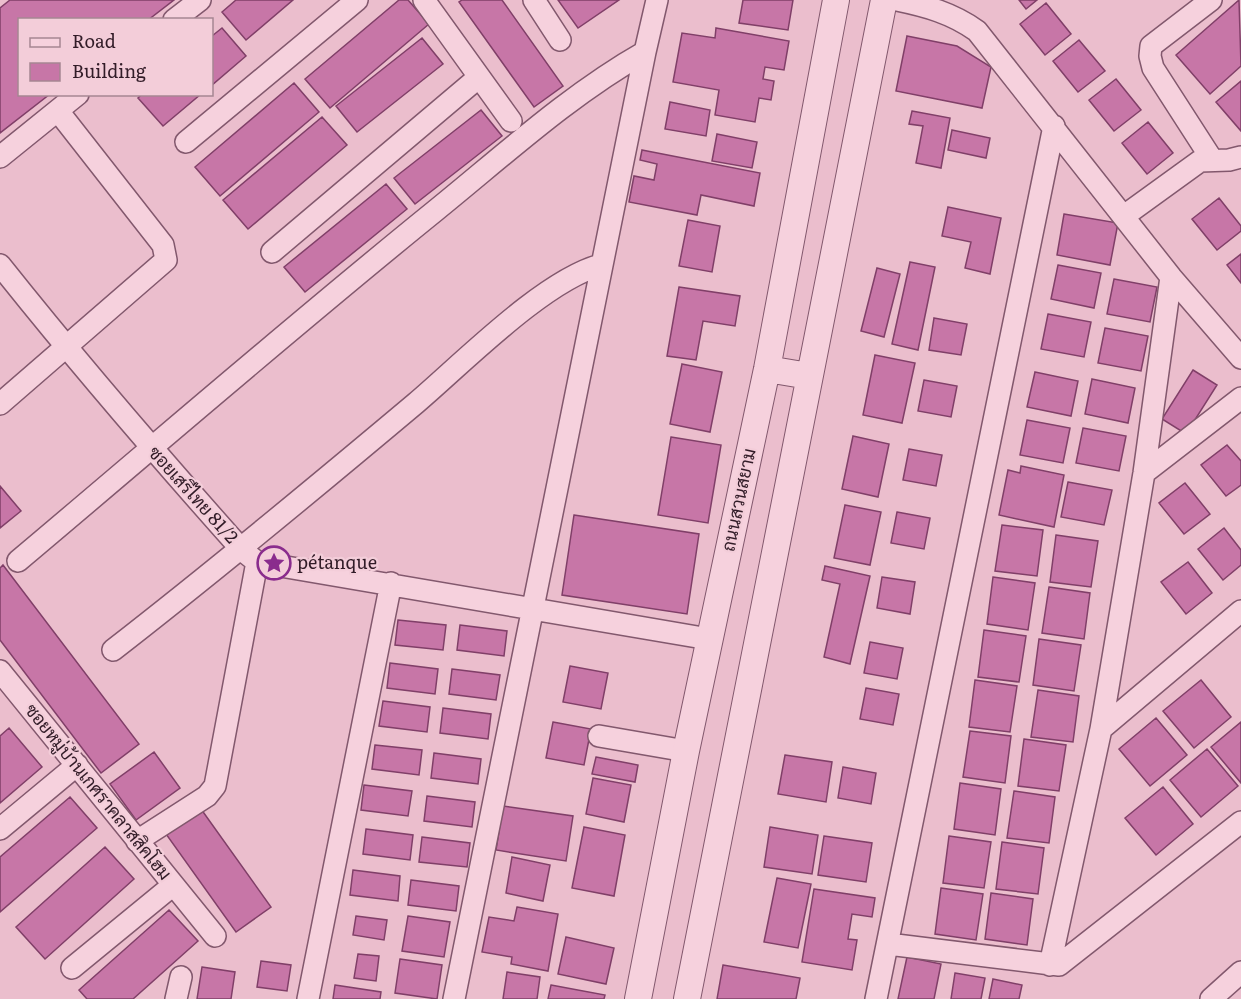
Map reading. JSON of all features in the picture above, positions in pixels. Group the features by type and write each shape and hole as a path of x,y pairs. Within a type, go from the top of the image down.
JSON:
{"street":[{"path":"177,18 200,0"},
{"path":"186,142 357,0"},
{"path":"424,0 511,121"},
{"path":"534,0 560,40"},
{"path":"454,999 601,265 657,0"},
{"name":"ถนนสวนสยาม","path":"638,999 686,751 766,369 836,0"},
{"path":"687,999 884,0"},
{"path":"897,0 928,6 959,18 977,31 1171,277 1241,358"},
{"path":"1211,0 1151,46 1150,56 1153,68 1211,158"},
{"path":"18,561 391,247 566,106 614,70 645,52"},
{"path":"272,252 479,77"},
{"path":"0,157 76,96"},
{"path":"0,404 164,264 166,251 58,111"},
{"path":"876,999 1053,126"},
{"path":"1124,216 1200,160 1211,158 1229,160 1241,157"},
{"name":"ซอยเสรีไทย 81/2","path":"0,265 66,349 151,448 249,556"},
{"path":"113,650 249,556 529,306 586,269 601,265"},
{"path":"1050,965 1101,729 1144,473 1171,277"},
{"path":"766,369 809,376"},
{"path":"1144,473 1241,398"},
{"path":"249,556 709,639"},
{"path":"137,841 207,796 215,786 249,556"},
{"path":"308,999 391,583"},
{"path":"1101,729 1241,611"},
{"name":"ซอยหมู่บ้านเกศราคลาสสิคโฮม","path":"0,671 172,886 215,936"},
{"path":"599,736 686,751"},
{"path":"0,830 77,765"},
{"path":"888,944 1050,965 1067,961 1241,822"},
{"path":"72,968 172,886"},
{"path":"1211,999 1241,972"},
{"path":"176,999 181,977"}],"building":[{"path":"10,0 174,0 151,18 18,18 18,96 47,96 0,133 0,8"},
{"path":"236,0 293,0 246,40 222,12"},
{"path":"399,0 408,0 429,24 330,108 305,79"},
{"path":"462,0 502,0 563,86 534,107 459,2"},
{"path":"558,0 619,0 578,28"},
{"path":"743,0 793,0 788,30 739,23"},
{"path":"1019,0 1037,0 1026,9"},
{"path":"1239,0 1241,66 1210,94 1176,55"},
{"path":"1046,3 1071,34 1045,55 1020,24"},
{"path":"222,28 246,56 213,84 213,35"},
{"path":"716,28 789,41 784,70 765,67 763,79 774,81 771,100 759,98 755,122 715,115 719,90 673,82 682,33 715,38"},
{"path":"907,36 957,46 991,67 982,108 896,91"},
{"path":"422,38 443,64 357,132 336,106"},
{"path":"1079,40 1105,71 1078,92 1053,61"},
{"path":"1116,79 1141,110 1114,131 1089,100"},
{"path":"1241,81 1241,131 1216,102"},
{"path":"294,83 319,112 220,196 195,167"},
{"path":"140,96 199,96 163,126 138,98"},
{"path":"670,102 710,110 706,136 665,129"},
{"path":"481,110 502,136 415,204 394,178"},
{"path":"912,111 950,118 941,168 916,163 923,126 909,124"},
{"path":"322,117 347,145 248,229 223,200"},
{"path":"1148,122 1173,153 1147,174 1122,143"},
{"path":"952,130 990,138 986,158 948,150"},
{"path":"717,134 757,142 752,168 712,161"},
{"path":"642,150 760,173 754,206 701,195 697,215 629,202 634,176 654,180 657,164 640,160"},
{"path":"386,184 407,209 305,292 284,267"},
{"path":"1219,198 1241,226 1241,231 1217,250 1192,219"},
{"path":"948,207 1001,218 990,274 965,268 971,242 942,236"},
{"path":"1064,214 1118,223 1110,265 1057,255"},
{"path":"688,220 720,226 712,272 679,266"},
{"path":"1241,254 1241,283 1227,265"},
{"path":"910,262 935,267 918,350 892,344"},
{"path":"1058,265 1101,273 1094,308 1051,299"},
{"path":"877,268 900,274 884,337 861,331"},
{"path":"1114,279 1157,287 1150,322 1107,314"},
{"path":"679,287 740,296 735,326 703,321 696,360 667,356"},
{"path":"1048,314 1091,322 1084,357 1041,349"},
{"path":"934,318 967,324 961,355 929,350"},
{"path":"1105,328 1148,336 1141,371 1098,363"},
{"path":"875,355 915,363 902,423 863,415"},
{"path":"682,364 722,372 710,432 670,424"},
{"path":"1193,370 1217,385 1186,434 1162,419"},
{"path":"1035,372 1078,381 1071,416 1027,407"},
{"path":"1092,379 1135,388 1128,423 1085,414"},
{"path":"924,380 957,386 951,417 918,411"},
{"path":"1027,420 1070,428 1063,463 1020,455"},
{"path":"1083,428 1126,436 1119,471 1076,463"},
{"path":"853,436 889,444 878,497 842,489"},
{"path":"671,437 721,445 708,523 658,515"},
{"path":"1227,445 1241,461 1241,485 1226,496 1201,465"},
{"path":"909,449 942,455 936,486 903,480"},
{"path":"1021,466 1064,475 1054,527 999,515 1008,470 1020,473"},
{"path":"1068,482 1112,490 1104,525 1061,517"},
{"path":"1185,483 1210,514 1184,534 1159,503"},
{"path":"0,486 21,511 0,528"},
{"path":"845,505 881,512 870,565 834,558"},
{"path":"897,512 930,518 924,549 891,543"},
{"path":"574,515 699,534 687,614 562,595"},
{"path":"1002,525 1043,530 1037,576 995,571"},
{"path":"1224,528 1241,550 1241,565 1223,580 1198,549"},
{"path":"1056,535 1098,541 1091,587 1050,582"},
{"path":"1188,562 1212,593 1186,614 1161,582"},
{"path":"3,565 139,744 101,773 0,640 0,568"},
{"path":"825,566 870,576 850,664 824,657 840,584 822,580"},
{"path":"882,577 915,582 910,614 877,608"},
{"path":"993,577 1035,583 1028,630 987,624"},
{"path":"1049,587 1090,593 1084,639 1042,633"},
{"path":"398,620 446,625 443,650 395,645"},
{"path":"460,625 507,631 504,656 457,650"},
{"path":"984,630 1026,636 1019,682 978,677"},
{"path":"1039,639 1081,645 1074,691 1033,685"},
{"path":"870,642 903,648 897,679 864,673"},
{"path":"390,663 438,669 435,694 387,688"},
{"path":"570,666 608,673 601,709 563,702"},
{"path":"452,669 500,675 496,700 449,694"},
{"path":"975,680 1017,686 1010,732 969,727"},
{"path":"1201,680 1231,717 1194,748 1163,711"},
{"path":"866,688 899,694 893,725 860,719"},
{"path":"1038,690 1079,696 1073,742 1031,737"},
{"path":"383,701 430,707 427,732 379,726"},
{"path":"443,708 491,714 488,739 440,733"},
{"path":"1156,718 1187,755 1150,786 1119,749"},
{"path":"553,722 591,729 584,765 546,758"},
{"path":"1241,722 1241,783 1211,747"},
{"path":"9,728 42,767 0,803 0,736"},
{"path":"970,731 1011,736 1005,783 963,777"},
{"path":"1024,739 1066,745 1059,791 1018,786"},
{"path":"375,745 422,750 419,775 372,769"},
{"path":"1207,749 1238,786 1201,817 1170,780"},
{"path":"154,752 180,788 136,820 110,784"},
{"path":"434,753 481,759 478,784 431,778"},
{"path":"785,755 832,762 826,802 778,794"},
{"path":"596,757 638,765 635,782 592,774"},
{"path":"843,767 876,773 871,804 838,798"},
{"path":"593,778 631,785 624,822 586,814"},
{"path":"960,783 1001,789 995,835 954,829"},
{"path":"364,785 412,791 408,816 361,810"},
{"path":"1163,787 1193,824 1156,855 1125,818"},
{"path":"1014,791 1055,797 1049,843 1007,838"},
{"path":"427,796 475,802 472,827 424,821"},
{"path":"70,797 97,828 0,912 0,857"},
{"path":"503,806 573,816 566,861 496,850"},
{"path":"201,809 271,907 236,932 166,834"},
{"path":"584,827 625,835 614,896 572,888"},
{"path":"770,827 818,835 812,874 764,867"},
{"path":"366,829 413,835 410,860 363,854"},
{"path":"824,836 872,843 866,882 818,875"},
{"path":"949,836 991,842 984,888 943,883"},
{"path":"422,837 470,843 467,867 419,862"},
{"path":"1002,842 1044,848 1038,894 996,889"},
{"path":"105,847 134,879 45,959 16,927"},
{"path":"512,857 550,865 543,901 506,893"},
{"path":"353,870 400,876 398,901 350,895"},
{"path":"777,878 811,884 798,948 764,942"},
{"path":"411,880 459,886 456,911 408,905"},
{"path":"941,888 983,894 976,940 935,934"},
{"path":"814,889 875,898 872,917 852,914 848,939 857,940 852,970 802,962"},
{"path":"991,893 1033,899 1027,945 985,939"},
{"path":"517,907 558,914 548,971 511,964 512,957 482,952 489,917 514,921"},
{"path":"169,910 198,941 133,999 87,999 79,990"},
{"path":"356,916 387,920 384,940 353,935"},
{"path":"408,916 450,922 444,957 402,951"},
{"path":"566,937 614,948 606,984 558,974"},
{"path":"358,954 379,956 376,981 354,978"},
{"path":"907,957 941,964 934,999 898,999"},
{"path":"400,959 442,965 437,999 395,993"},
{"path":"261,961 291,965 287,991 257,987"},
{"path":"723,965 800,978 796,999 717,999"},
{"path":"202,967 235,972 231,999 197,999"},
{"path":"507,972 540,977 537,999 503,999"},
{"path":"955,973 985,978 981,999 951,999"},
{"path":"993,979 1022,985 1019,999 989,999"},
{"path":"335,985 381,992 380,999 333,999"},
{"path":"551,985 605,995 604,999 548,999"}],"place":[{"name":"pétanque","path":"274,563"}]}
